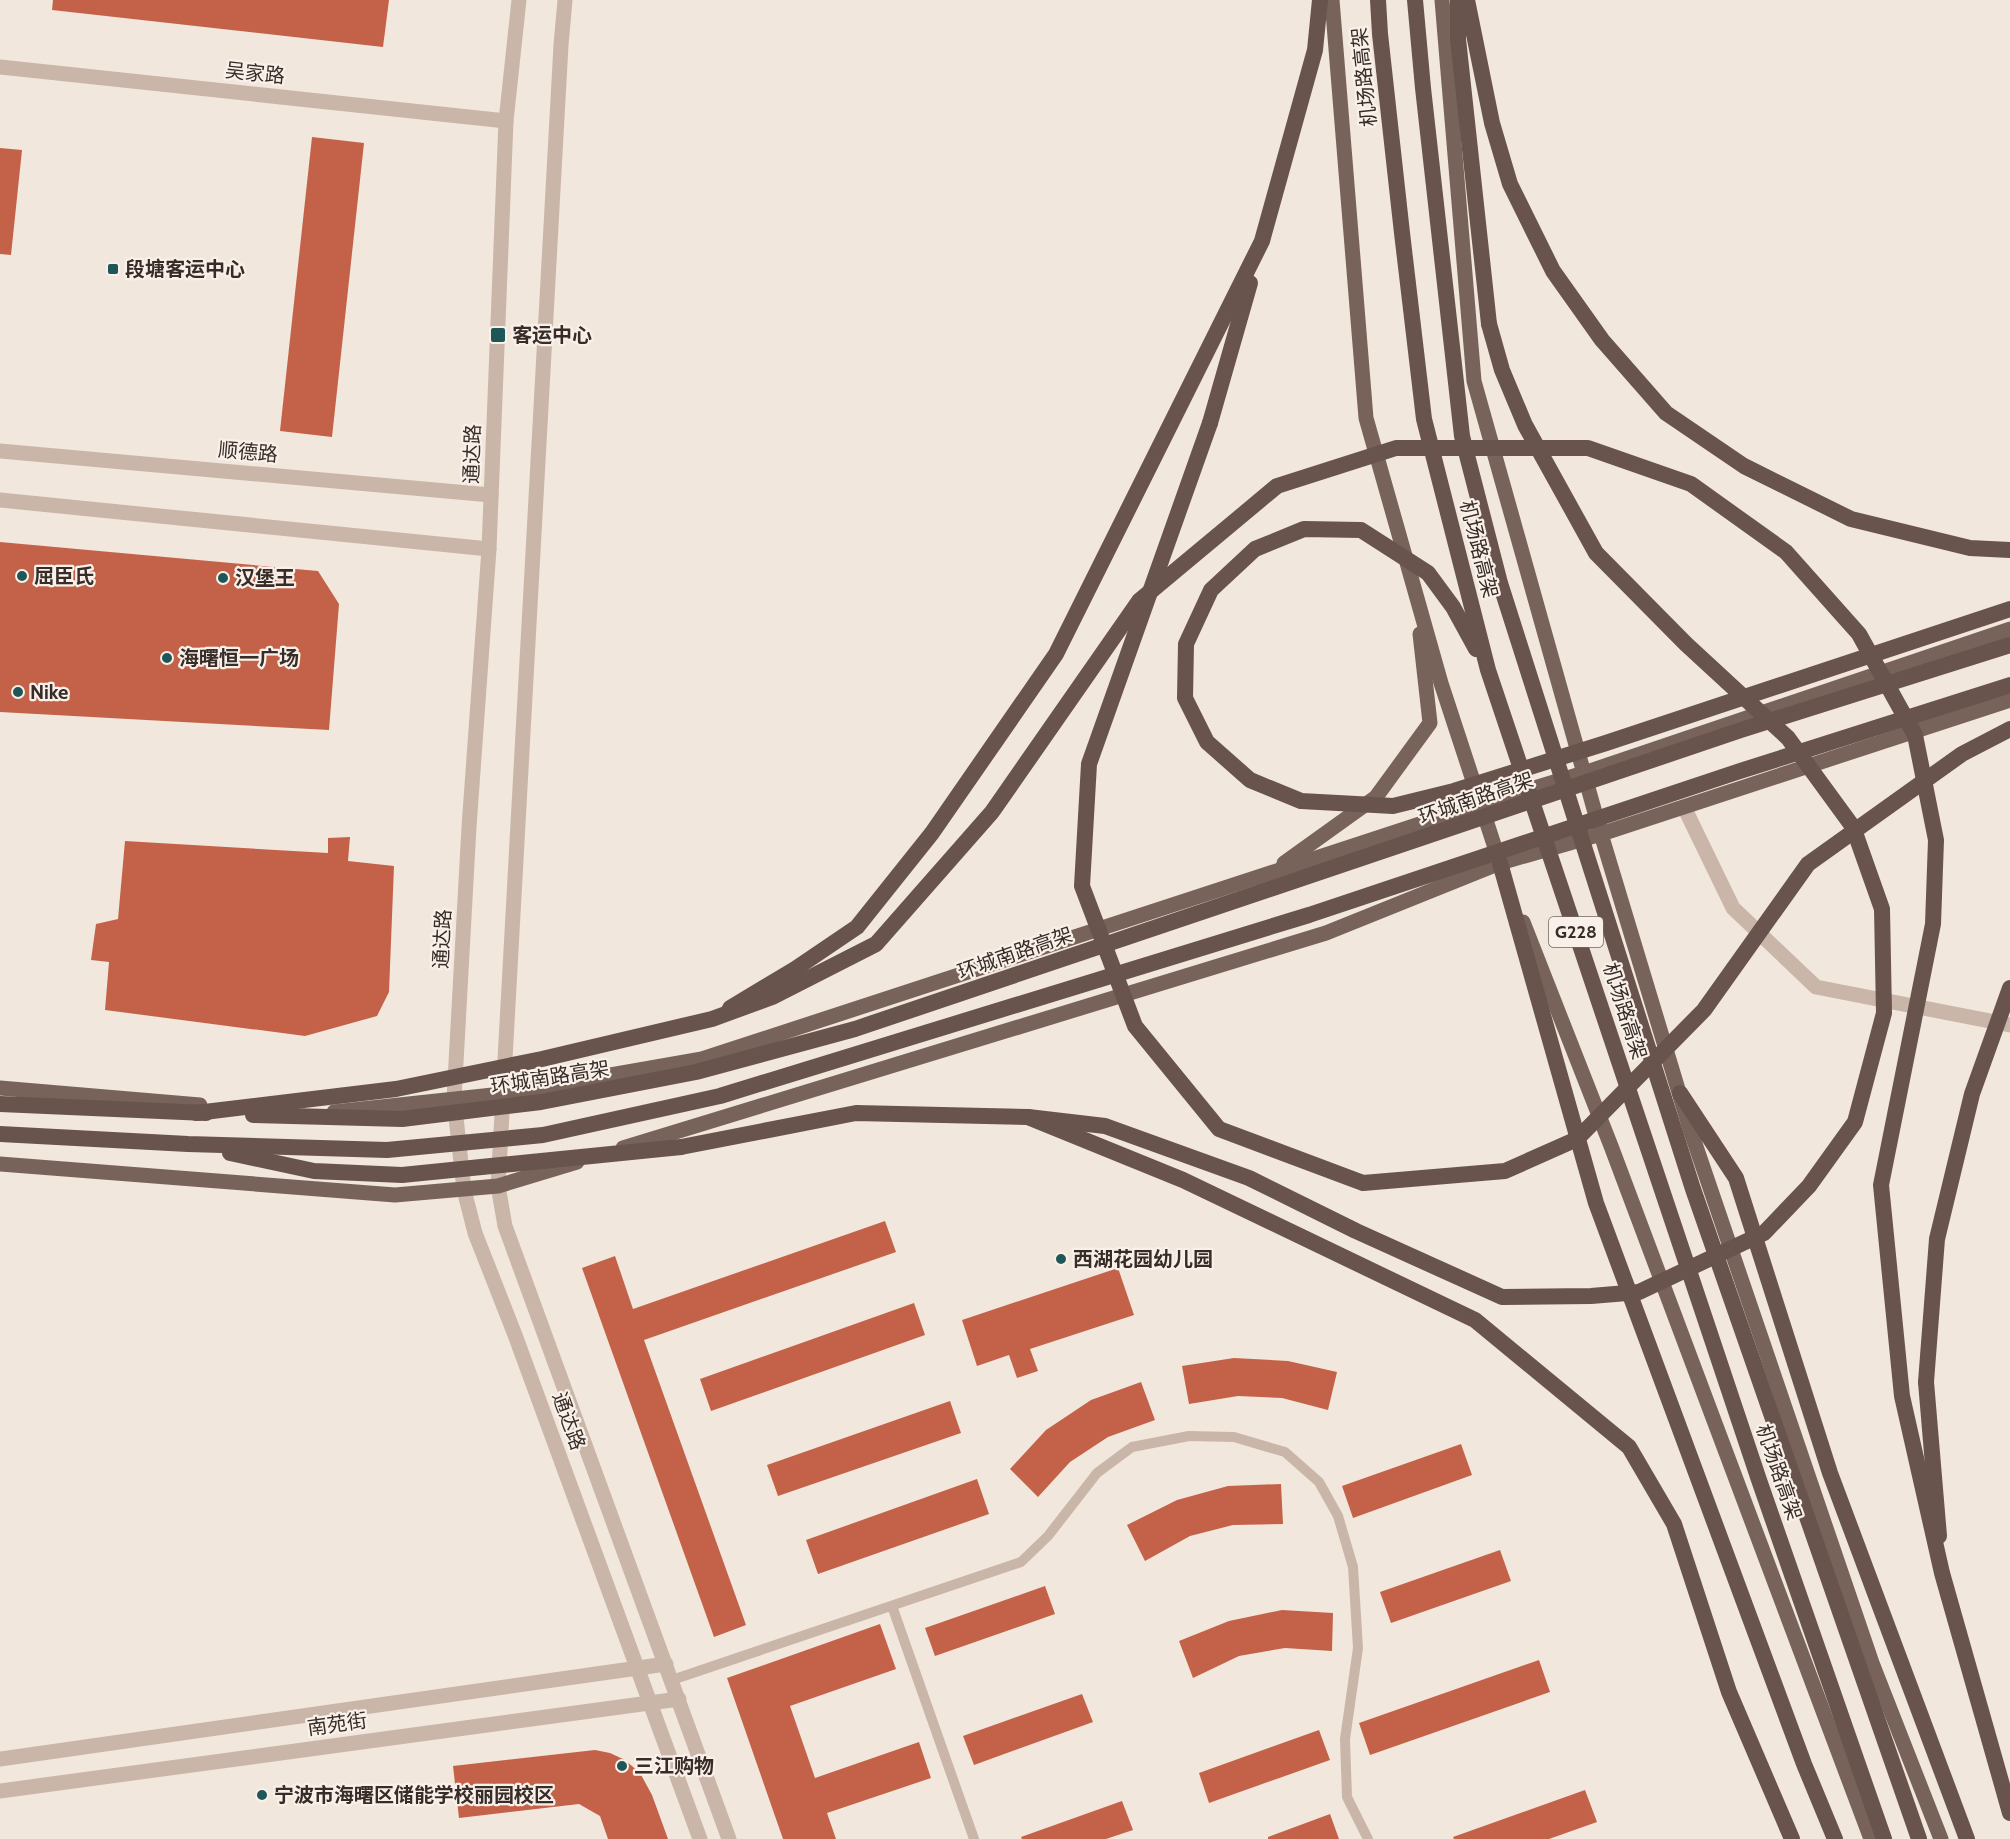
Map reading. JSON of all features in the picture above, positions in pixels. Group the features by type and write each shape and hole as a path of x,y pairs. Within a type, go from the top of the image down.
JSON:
{"highway":[{"path":"1320,0 1315,50 1210,423 1089,764 1082,886 1135,1026 1219,1130 1363,1183 1504,1171 1576,1139 1704,1010 1808,864 1962,754 2010,729"},
{"name":"机场路高架","path":"1378,0 1400,221 1424,419 1488,670 1759,1480 1884,1839"},
{"name":"机场路高架","path":"1415,0 1462,436 1500,583 1693,1189 1919,1839"},
{"path":"188,1144 314,1171 402,1175 681,1147 856,1113 1028,1118 1105,1126 1249,1178 1356,1231 1502,1297 1591,1296 1639,1292 1764,1233 1809,1186 1855,1122 1884,1013 1882,909 1853,827 1788,738 1686,644 1596,553 1525,425 1502,370 1489,324 1458,39 1458,0"},
{"path":"1467,0 1492,123 1510,184 1553,271 1602,340 1666,412 1744,466 1851,519 1970,548 2010,550"},
{"path":"712,1019 795,969 857,927 932,833 1056,654 1262,242"},
{"path":"196,1113 396,1089 542,1059 712,1019 772,997 876,944 992,812 1139,601 1277,486 1395,448 1588,447 1691,484 1786,552 1859,634 1915,735 1936,840 1933,924 1881,1185 1902,1396 1942,1573 2010,1813"},
{"path":"1488,670 1453,607 1428,573 1361,530 1304,529 1255,549 1211,590 1186,644 1185,698 1207,742 1250,780 1301,801 1393,806 1454,791 1606,743 2010,609"},
{"name":"环城南路高架","path":"0,1104 402,1119 541,1102 696,1072 855,1029 1730,734 2010,645"},
{"path":"0,1134 188,1144 387,1150 543,1135 720,1096 1309,915 1737,772 2010,685"},
{"path":"1500,863 1596,1203 1804,1764 1835,1839"},
{"path":"1942,1573 1926,1382 1937,1239 1971,1094 2010,988"},
{"path":"1680,1093 1736,1178 1830,1473 1967,1839"},
{"path":"1028,1118 1183,1180 1475,1320 1629,1447 1674,1524 1729,1692 1792,1839"}],"main road":[{"path":"1332,0 1366,418 1441,683 1500,863 1611,1146 1871,1839"},
{"path":"1442,0 1474,381 1601,834 1680,1093 1872,1663 1941,1839"},
{"path":"1270,873 1376,797 1430,723 1414,590"},
{"path":"0,1088 307,1114 502,1094 702,1059 1481,804 1584,773 2010,629"},
{"path":"0,1164 395,1195 498,1186 1326,933 1500,863 1601,834 2010,700"}],"street":[{"name":"通达路","path":"519,0 506,121 489,549 454,1099 464,1190 475,1233 516,1335 700,1839"},
{"name":"通达路","path":"566,0 561,45 498,1186 505,1226 729,1839"},
{"name":"吴家路","path":"0,67 506,121"},
{"name":"顺德路","path":"0,451 491,495"},
{"path":"0,500 489,549"},
{"path":"1684,807 1733,908 1816,987 2010,1025"},
{"name":"南苑街","path":"0,1759 666,1664"},
{"name":"南苑街","path":"0,1791 679,1700"}],"lane":[{"path":"672,1680 1021,1562 1048,1536 1097,1473 1132,1447 1189,1436 1234,1437 1285,1452 1319,1482 1338,1516 1353,1567 1358,1648 1345,1739 1347,1797 1368,1839"},
{"path":"892,1606 974,1839"}],"building":[{"path":"53,0 389,0 383,47 52,10"},
{"path":"312,137 364,143 332,437 280,431"},
{"path":"0,148 22,150 11,255 0,254"},
{"name":"海曙恒一广场","path":"0,542 318,571 339,604 329,730 0,712"},
{"path":"350,837 348,861 394,866 389,992 377,1016 305,1036 105,1010 109,962 91,960 96,924 118,919 125,841 328,853 328,838"},
{"path":"885,1221 896,1252 644,1340 746,1625 714,1637 582,1268 615,1256 633,1309"},
{"path":"1118,1268 1134,1315 1030,1349 1038,1371 1017,1378 1009,1355 977,1366 962,1320"},
{"path":"914,1303 925,1335 711,1411 700,1379"},
{"path":"1234,1358 1288,1361 1337,1372 1328,1410 1282,1398 1238,1396 1189,1404 1182,1366"},
{"path":"1141,1382 1155,1420 1108,1437 1070,1462 1038,1497 1010,1469 1046,1430 1091,1400"},
{"path":"950,1401 961,1433 778,1496 767,1465"},
{"path":"1461,1444 1472,1475 1353,1518 1342,1486"},
{"path":"977,1479 989,1514 818,1574 806,1540"},
{"path":"1281,1484 1283,1524 1233,1525 1190,1536 1145,1561 1127,1525 1177,1500 1228,1486"},
{"path":"1500,1550 1511,1581 1391,1623 1380,1592"},
{"path":"1045,1586 1055,1614 935,1656 925,1628"},
{"path":"1282,1610 1333,1613 1332,1651 1285,1648 1239,1656 1193,1678 1179,1641 1229,1621"},
{"path":"880,1624 896,1669 790,1706 815,1778 919,1742 931,1778 827,1813 836,1839 783,1839 727,1678"},
{"path":"1539,1660 1550,1692 1370,1755 1359,1723"},
{"path":"1082,1694 1093,1722 974,1765 963,1736"},
{"path":"1319,1730 1330,1760 1209,1803 1199,1773"},
{"path":"595,1750 610,1753 625,1760 640,1773 652,1795 668,1839 608,1839 600,1816 579,1804 459,1818 453,1766"},
{"path":"1585,1790 1597,1822 1549,1839 1454,1839 1453,1837"},
{"path":"1122,1801 1133,1830 1106,1839 1022,1839 1021,1837"},
{"path":"1330,1814 1339,1839 1268,1839 1268,1837"}],"place":[{"name":"段塘客运中心","path":"113,269"},
{"name":"客运中心","path":"498,335"},
{"name":"屈臣氏","path":"22,576"},
{"name":"汉堡王","path":"223,578"},
{"name":"海曙恒一广场","path":"167,658"},
{"name":"Nike","path":"18,692"},
{"name":"西湖花园幼儿园","path":"1061,1259"},
{"name":"三江购物","path":"622,1766"},
{"name":"宁波市海曙区储能学校丽园校区","path":"262,1795"}]}
